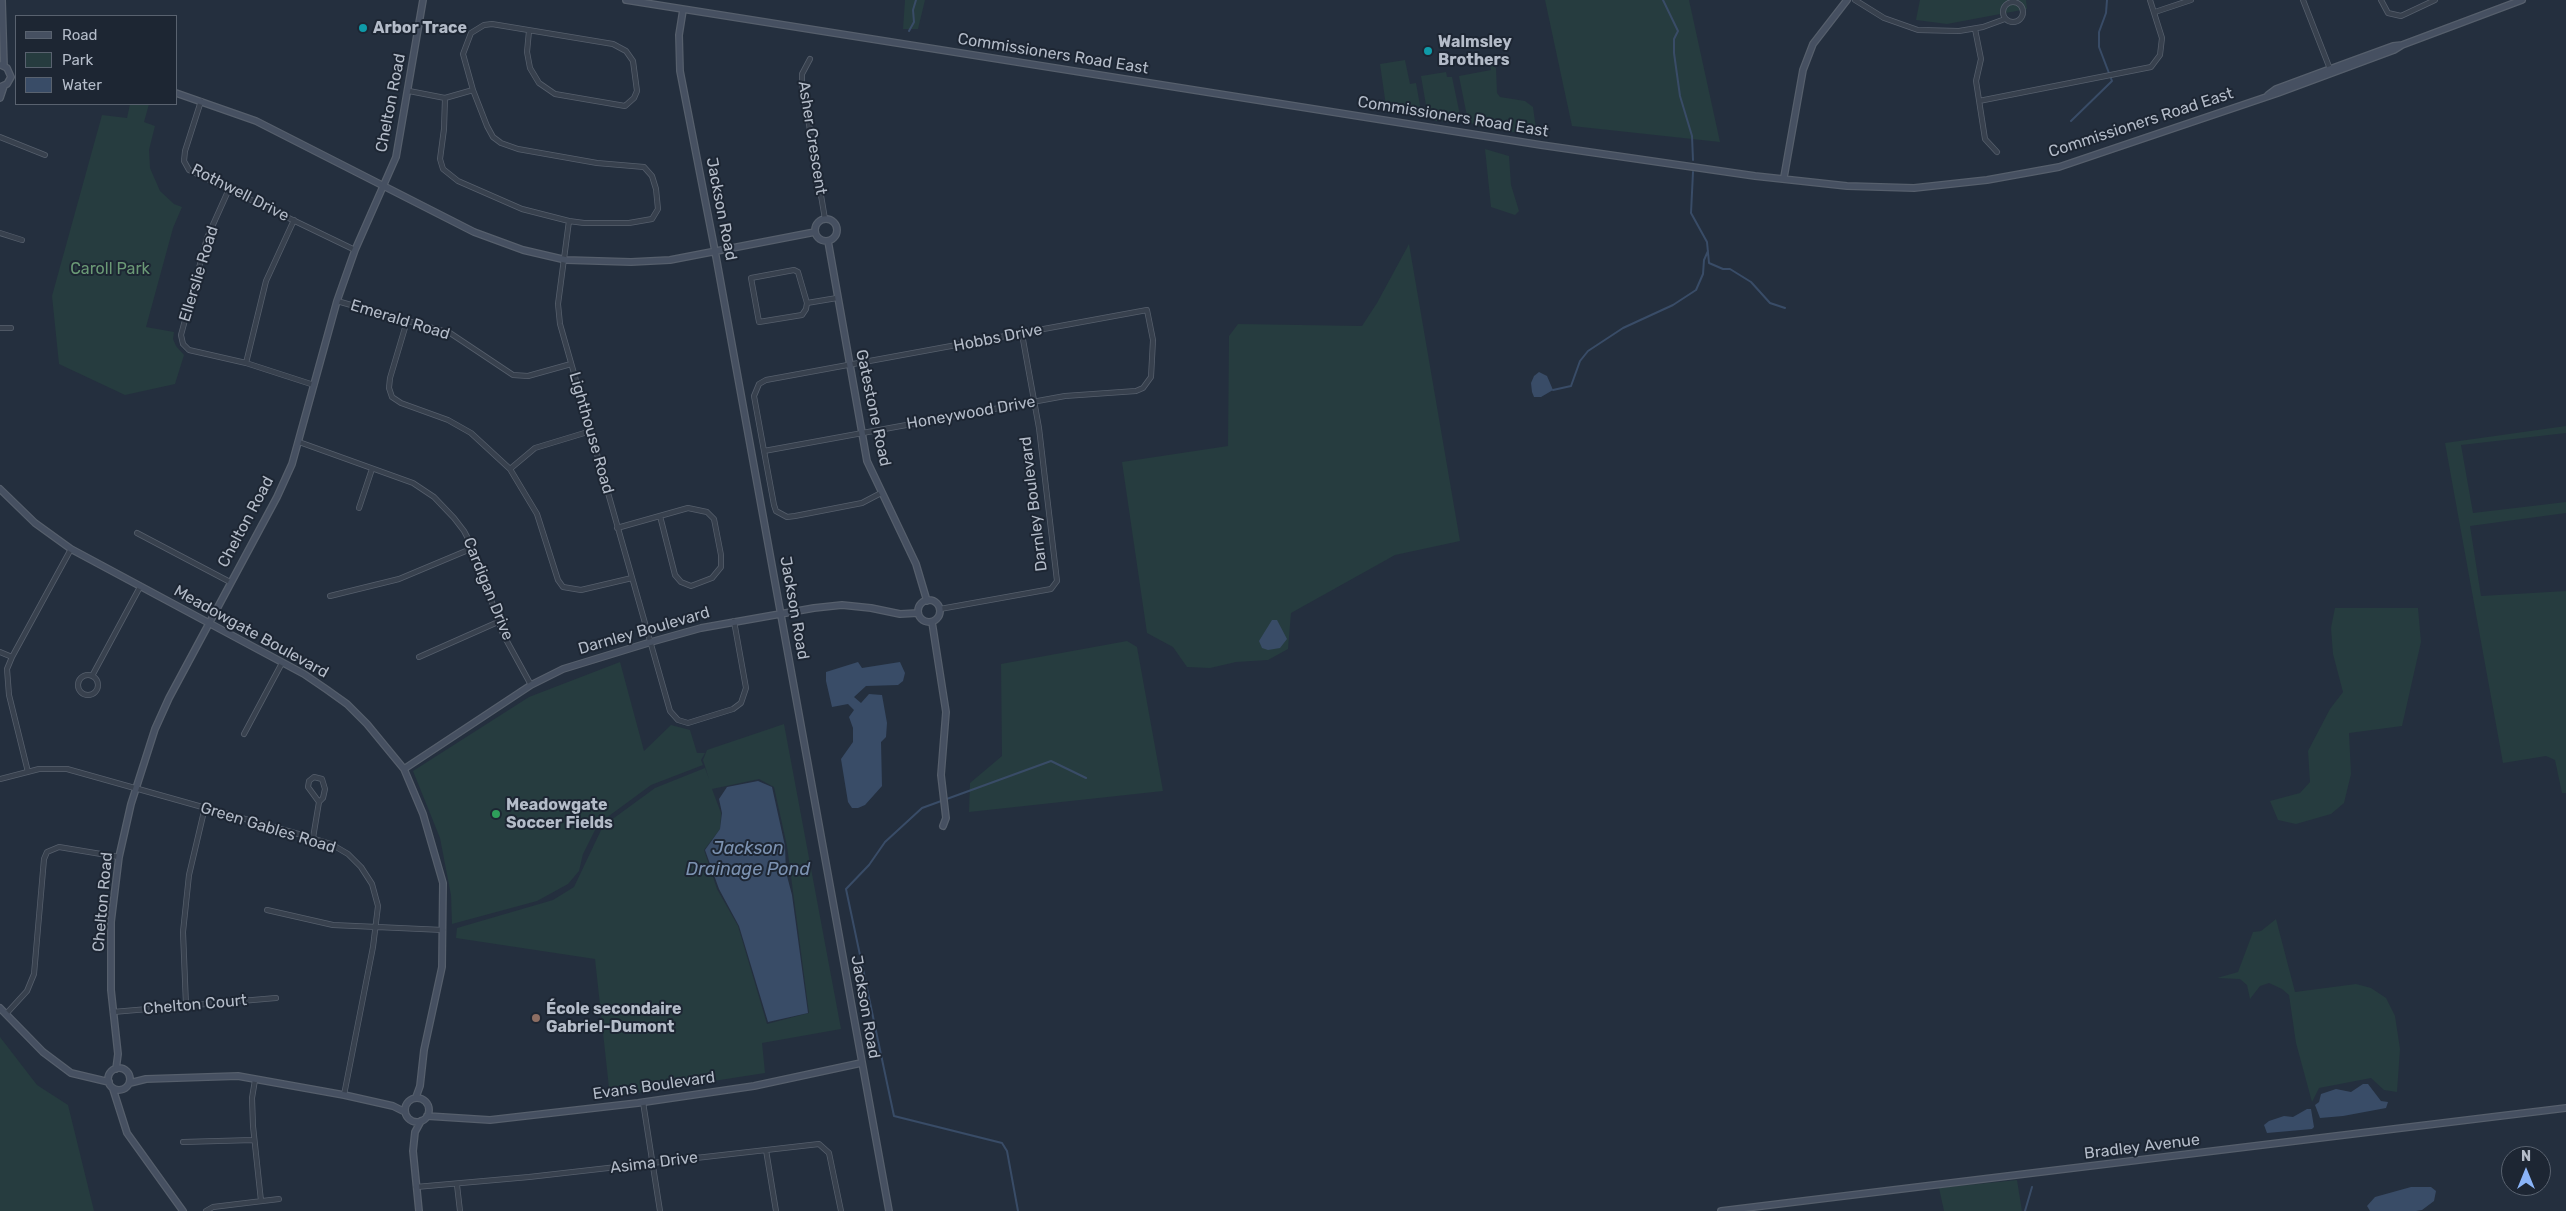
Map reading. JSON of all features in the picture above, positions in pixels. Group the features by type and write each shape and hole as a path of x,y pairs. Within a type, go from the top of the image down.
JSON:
{"street":[{"path":"0,98 2,87 13,79 13,72 2,65 2,0"},
{"name":"Chelton Road","path":"116,1069 118,1054 111,990 111,922 119,857 137,787 156,729 169,698 277,497 299,442 337,301 355,250 396,157 409,91 423,0"},
{"name":"Commissioners Road East","path":"626,0 1532,144 1755,176 1847,186 1914,188 1996,178 2059,167 2157,136 2350,67 2402,45 2522,0"},
{"path":"1784,178 1804,68 1813,44 1847,0"},
{"path":"1855,0 1877,15 1904,27 1937,32 1975,29 2005,19 2012,22 2018,21 2023,12 2020,6 2014,3 2005,6 2003,12 2005,19"},
{"path":"1979,102 2151,67 2160,55 2162,38 2150,0"},
{"path":"2154,12 2191,0"},
{"path":"2303,0 2330,69"},
{"path":"2381,0 2388,13 2401,16 2435,0"},
{"name":"Jackson Road","path":"683,10 679,35 680,71 715,251 889,1211"},
{"path":"444,98 444,129 440,159 447,173 458,181 522,210 569,221 584,223 649,221 655,216 658,209 654,180 650,171 644,167 597,163 510,147 494,137 486,126 462,54 471,33 484,25 492,24 529,30 613,44 626,51 633,61 637,91 634,98 625,106 555,94 539,83 530,68 527,52 529,30"},
{"path":"1975,29 1981,59 1976,81 1985,139 1997,152"},
{"name":"Commissioners Road East","path":"2268,95 2276,89 2392,46 2402,45"},
{"name":"Asher Crescent","path":"810,59 802,74 802,83 825,219"},
{"path":"409,91 444,98 473,90"},
{"path":"178,94 256,121 474,232 523,250 566,260 631,262 670,260 815,232"},
{"name":"Rothwell Drive","path":"201,101 185,150 184,161 189,170 355,250"},
{"path":"0,137 45,155"},
{"name":"Ellerslie Road","path":"229,189 207,238 181,334 182,344 189,350 246,363 314,385"},
{"path":"825,219 834,222 837,228 835,236 828,241 821,240 815,232 817,223 825,219"},
{"path":"246,363 266,280 294,220"},
{"name":"Lighthouse Road","path":"569,221 566,260 558,304 560,324 670,711 678,720 688,723 733,709 741,703 746,688 734,622"},
{"path":"0,233 22,240"},
{"name":"Gatestone Road","path":"828,241 867,461 916,564 926,601"},
{"path":"794,270 798,272 807,303 802,315 760,322 751,278 794,270"},
{"path":"807,303 837,298"},
{"name":"Emerald Road","path":"337,301 450,334 513,375 528,376 571,364"},
{"name":"Hobbs Drive","path":"764,451 754,396 759,384 766,380 1147,310 1153,340 1151,377 1148,385"},
{"path":"407,321 388,388 392,397 401,403 448,420 471,433 510,469 536,514 558,580 563,587 581,590 632,578"},
{"path":"0,328 11,328"},
{"name":"Darnley Boulevard","path":"940,609 1051,589 1056,581 1034,401 1022,334"},
{"name":"Honeywood Drive","path":"764,451 1065,396 1136,391 1148,385"},
{"path":"510,469 535,448 591,431"},
{"name":"Cardigan Drive","path":"299,442 413,483 434,497 464,531 473,548 498,622 531,685"},
{"path":"764,451 774,505 776,511 782,515 796,516 862,503 881,493"},
{"path":"359,508 372,469"},
{"name":"Meadowgate Boulevard","path":"0,489 35,523 71,549 304,674 347,704 385,744 404,769 423,814 443,883 442,966 424,1050 420,1086 416,1097"},
{"path":"617,528 688,508 707,512 714,519 721,555 721,567 712,578 691,586 681,582 675,575 660,516"},
{"path":"137,533 230,582"},
{"path":"330,596 399,579 473,548"},
{"path":"28,772 9,695 7,669 71,549"},
{"path":"92,676 140,587"},
{"path":"926,601 937,603 940,609 940,616 932,622 924,621 918,613 921,604 926,601"},
{"name":"Darnley Boulevard","path":"404,769 531,685 563,669 651,642 734,622 842,605 900,614 918,613"},
{"path":"419,656 498,622"},
{"path":"932,622 946,712 941,775 946,818 944,826"},
{"path":"0,652 12,657"},
{"path":"244,734 282,663"},
{"path":"83,676 92,676 97,681 97,688 93,693 84,693 79,689 79,680 83,676"},
{"name":"Green Gables Road","path":"0,779 39,769 67,769 137,787 313,838 332,844 348,854 361,867 372,884 378,906 376,927 344,1095"},
{"path":"313,838 319,802 323,798 325,784 322,779 314,777 309,781 308,787 319,802"},
{"path":"186,1005 183,932 189,875 205,807"},
{"path":"6,1014 27,991 34,974 44,859 47,852 59,847 119,857"},
{"path":"267,910 333,925 443,930"},
{"name":"Chelton Court","path":"113,1012 276,998"},
{"path":"0,1008 43,1052 72,1073 109,1082"},
{"name":"Chelton Road","path":"118,1054 126,1070"},
{"name":"Evans Boulevard","path":"427,1116 490,1120 643,1102 754,1086 861,1063"},
{"path":"95,1079 116,1069 126,1070 130,1080"},
{"path":"110,1073 109,1082 114,1089 120,1106 127,1134 183,1211"},
{"path":"130,1080 238,1076 405,1108"},
{"path":"120,1106 130,1080"},
{"path":"255,1080 252,1098 253,1140 261,1201"},
{"name":"Meadowgate Boulevard","path":"420,1086 423,1099"},
{"path":"114,1089 125,1089"},
{"path":"405,1108 416,1097 423,1099 429,1108 427,1116 421,1121 415,1132 413,1151 419,1211"},
{"path":"643,1102 660,1211"},
{"path":"405,1108 415,1132"},
{"name":"Evans Boulevard","path":"429,1108 448,1116"},
{"name":"Bradley Avenue","path":"1721,1211 2566,1108"},
{"path":"410,1120 421,1121"},
{"path":"183,1142 253,1140"},
{"name":"Asima Drive","path":"416,1187 819,1144 829,1153 841,1211"},
{"path":"766,1150 776,1211"},
{"path":"457,1184 460,1211"},
{"path":"206,1211 213,1207 279,1199"}],"green space":[{"path":"905,0 925,0 918,29 903,29"},
{"path":"1545,0 1689,0 1720,142 1572,126"},
{"path":"1920,0 2026,0 2027,9 1947,24 1916,20"},
{"path":"1405,60 1410,84 1416,83 1421,111 1417,116 1387,113 1380,64"},
{"path":"1490,64 1496,68 1497,93 1500,97 1525,101 1533,107 1537,136 1477,126 1471,123 1467,116 1459,76 1491,70"},
{"path":"1446,72 1447,77 1452,77 1460,115 1457,122 1436,121 1428,117 1421,76"},
{"name":"Caroll Park","path":"130,105 149,105 144,122 155,126 149,150 150,168 160,191 174,204 182,207 173,228 146,327 174,332 173,339 176,346 184,355 175,384 125,395 59,364 52,296 102,115 127,118"},
{"path":"1485,149 1509,156 1511,185 1519,211 1515,215 1491,207"},
{"path":"1409,244 1460,541 1395,555 1291,613 1288,649 1268,660 1236,662 1210,668 1187,667 1173,647 1147,633 1122,462 1228,446 1229,336 1238,324 1362,326 1377,303"},
{"path":"2566,426 2566,433 2461,445 2473,513 2566,502 2566,513 2470,526 2481,596 2566,591 2566,793 2562,793 2555,760 2546,756 2503,763 2445,443"},
{"path":"2335,608 2418,608 2421,642 2402,726 2349,733 2351,774 2344,803 2331,814 2296,824 2278,820 2270,801 2300,793 2310,782 2308,751 2330,709 2343,692 2333,654 2331,628"},
{"path":"1127,641 1137,647 1163,791 969,812 970,783 1002,756 1001,664"},
{"path":"620,662 644,751 671,725 690,730 697,753 705,753 701,760 703,765 651,785 598,824 583,854 579,871 568,884 537,901 452,924 451,895 440,838 413,771 529,697"},
{"path":"784,724 841,1029 762,1043 765,1073 610,1097 595,959 456,938 457,928 553,900 574,887 603,826 655,788 705,768 709,779 703,760 707,750","holes":["759,779 774,787 787,846 809,1013 767,1024 738,926 717,889 704,850 720,829 721,813 712,789"]},
{"path":"2276,919 2295,992 2356,984 2371,988 2386,998 2395,1016 2400,1049 2397,1092 2384,1090 2371,1078 2319,1088 2312,1102 2296,1043 2289,995 2282,989 2269,983 2260,986 2250,999 2247,985 2240,979 2217,978 2238,972 2253,932 2261,931"},
{"path":"0,1037 37,1085 68,1105 94,1211 0,1211"},
{"path":"2017,1180 2022,1211 1944,1211 1939,1188"}],"water":[{"path":"1539,372 1547,376 1553,390 1541,397 1534,397 1531,383 1534,376"},
{"path":"1272,620 1277,620 1287,639 1280,648 1268,650 1262,648 1259,641"},
{"path":"858,662 862,668 900,662 905,673 903,681 898,685 866,686 854,697 861,703 869,694 882,695 887,723 886,737 881,742 882,786 865,805 852,808 848,802 841,759 853,742 853,728 849,717 854,710 848,704 832,707 826,681 826,672"},
{"name":"Jackson Drainage Pond","path":"758,781 772,787 785,846 786,872 792,895 808,1013 768,1022 739,926 719,889 705,850 720,829 722,813 719,799 727,787"},
{"path":"2363,1084 2368,1084 2381,1101 2388,1102 2386,1108 2320,1118 2315,1105 2319,1102 2321,1094 2336,1089 2351,1092"},
{"path":"2307,1109 2311,1109 2314,1127 2312,1129 2267,1133 2264,1125 2269,1121 2284,1116 2293,1117"},
{"path":"2411,1187 2431,1187 2436,1191 2434,1201 2422,1210 2416,1211 2370,1211 2367,1206 2375,1197"}],"waterway":[{"path":"909,31 914,22 913,10 916,0"},
{"path":"1663,0 1678,31 1674,39 1674,53 1680,96 1692,136 1693,160"},
{"path":"2071,121 2112,81 2099,47 2099,32 2106,13 2107,0"},
{"path":"1693,172 1691,213 1707,242 1709,263 1723,269 1730,269 1751,282 1770,303 1785,308"},
{"path":"1553,390 1571,386 1580,361 1588,351 1623,328 1673,305 1696,290 1703,274 1704,260 1708,251"},
{"path":"1018,1211 1007,1151 1002,1143 894,1116 846,889 869,865 885,842 922,808 1051,761 1086,778"},
{"path":"2025,1211 2032,1187"}],"place":[{"name":"Arbor Trace","path":"363,28"},
{"name":"Walmsley Brothers","path":"1428,51"},
{"name":"Meadowgate Soccer Fields","path":"496,814"},
{"name":"École secondaire Gabriel-Dumont","path":"536,1018"}]}
